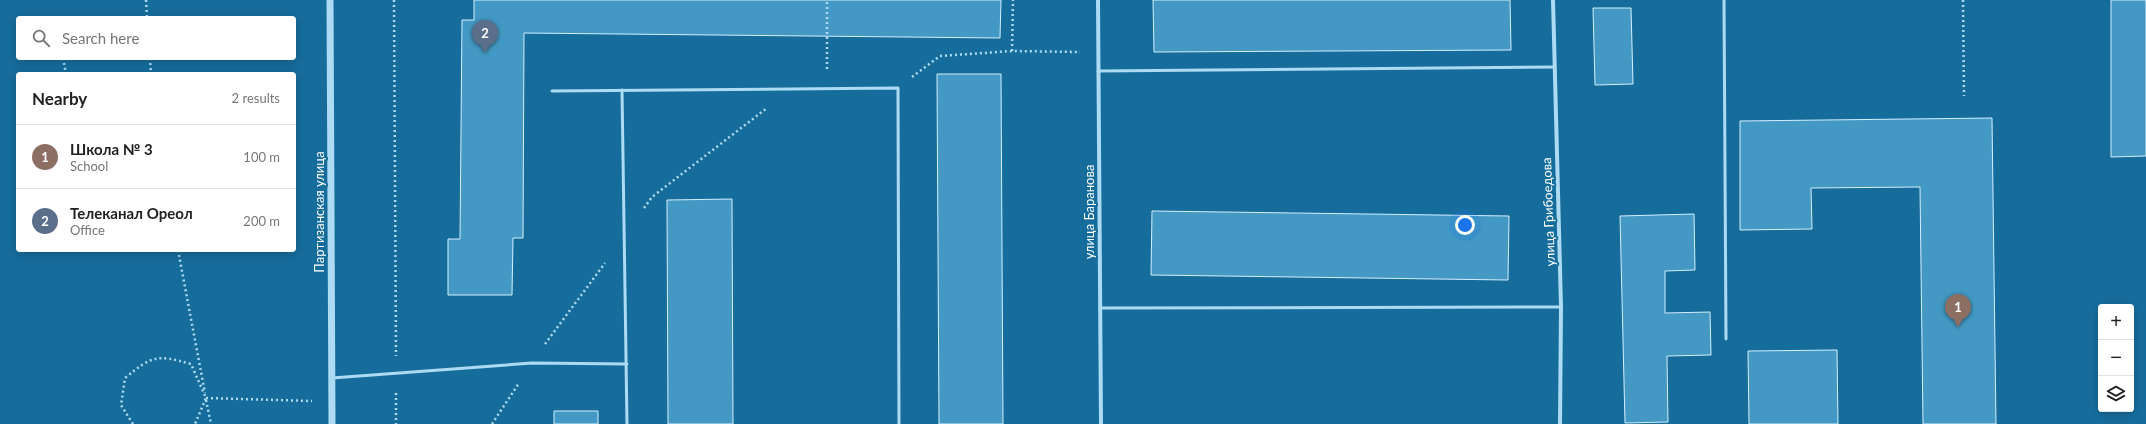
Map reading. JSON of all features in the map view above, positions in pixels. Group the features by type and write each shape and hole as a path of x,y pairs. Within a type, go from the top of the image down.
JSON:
{"street":[{"name":"Партизанская улица","path":"330,0 332,424"},
{"name":"улица Баранова","path":"1098,0 1101,424"},
{"name":"улица Грибоедова","path":"1553,0 1561,307 1560,424"}],"lane":[{"path":"1724,0 1726,339"},
{"path":"1098,71 1554,67"},
{"path":"552,91 898,88 899,424"},
{"path":"622,90 627,424"},
{"path":"1100,308 1561,307"},
{"path":"332,378 532,363 627,364"}],"path":[{"path":"146,0 147,16"},
{"path":"394,0 396,424"},
{"path":"827,0 827,88"},
{"path":"1012,51 1013,0"},
{"path":"1963,0 1964,96"},
{"path":"898,88 940,56 1012,51 1098,52"},
{"path":"63,60 66,72"},
{"path":"150,60 152,72"},
{"path":"178,252 211,424"},
{"path":"133,424 121,405 125,378 145,362 166,357 191,364 206,398 195,424"},
{"path":"206,398 332,401"}],"building":[{"path":"474,0 1001,0 1000,38 524,33 523,238 513,238 512,295 448,295 448,239 460,239 462,20 474,20"},
{"path":"1153,0 1510,0 1511,50 1154,52"},
{"path":"2111,0 2146,0 2146,156 2111,157"},
{"path":"1593,8 1631,8 1633,84 1595,85"},
{"path":"937,74 1001,74 1003,424 939,424"},
{"path":"1992,118 1996,424 1923,424 1920,187 1811,188 1812,229 1740,230 1740,121"},
{"path":"732,199 733,424 668,424 667,200"},
{"path":"1152,211 1509,216 1508,280 1151,275"},
{"path":"1694,214 1695,270 1665,271 1665,313 1710,312 1711,355 1667,356 1668,422 1625,423 1620,216"},
{"path":"1837,350 1838,424 1749,424 1748,351"},
{"path":"554,411 598,411 598,424 554,424"}],"place":[{"name":"Телеканал Ореол","path":"485,53"},
{"name":"Школа № 3","path":"1958,327"}]}
